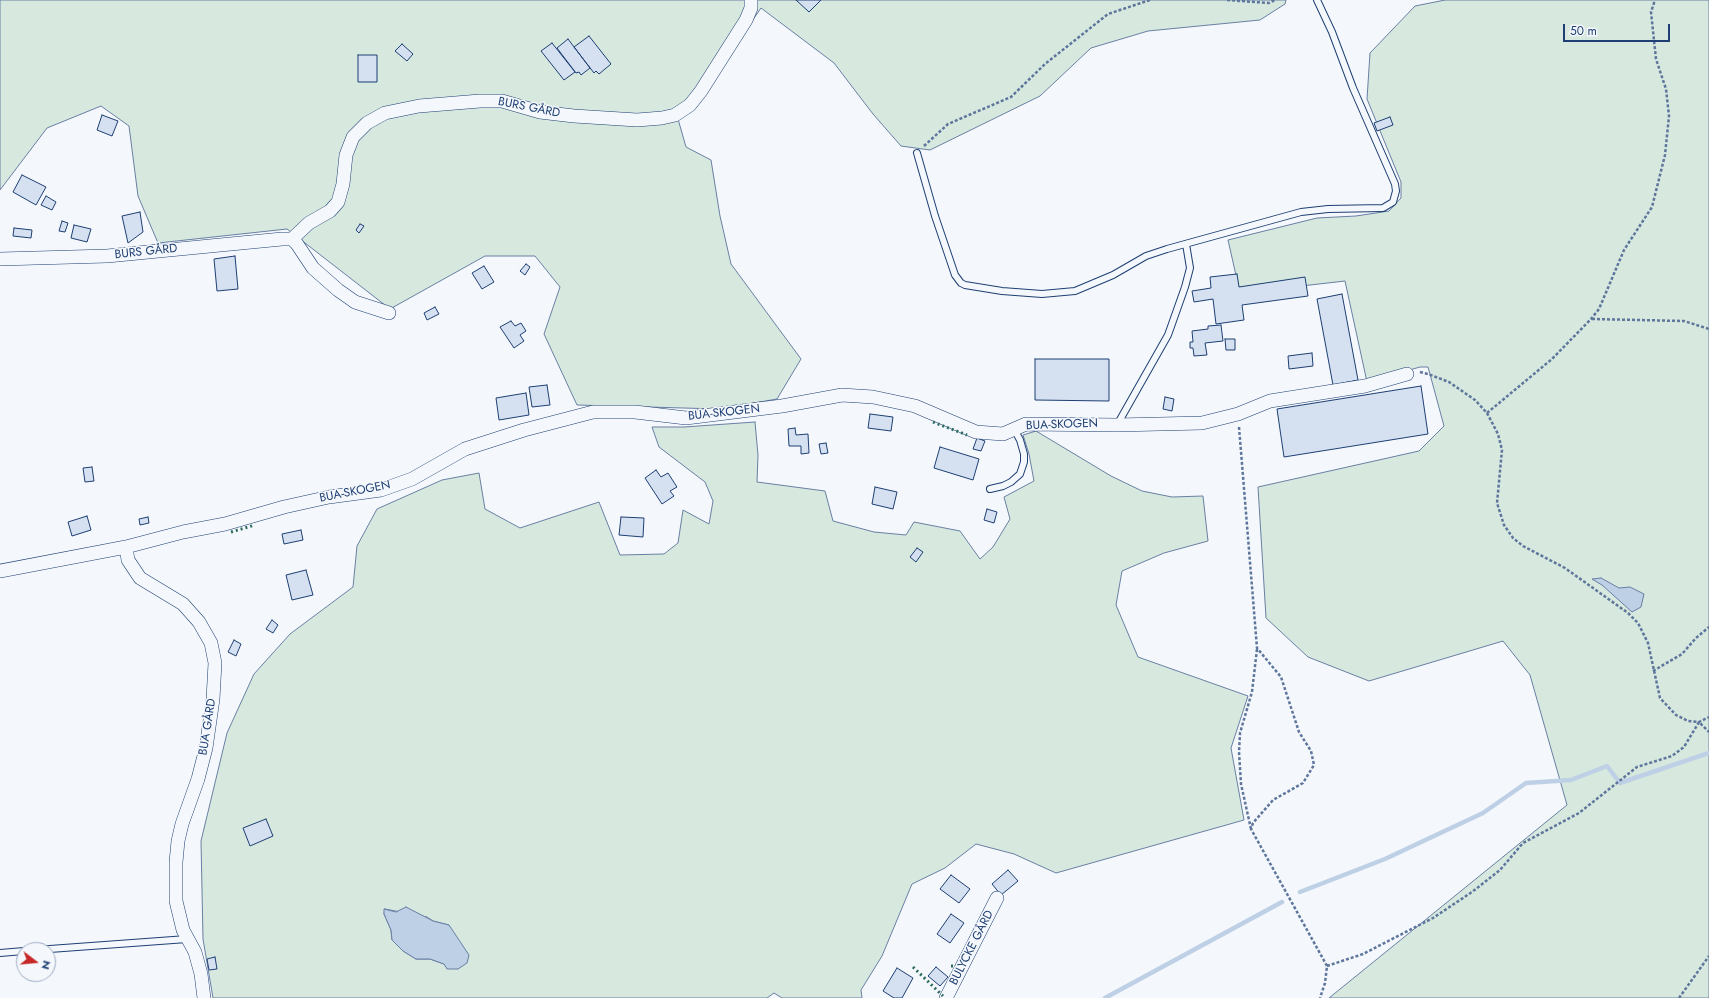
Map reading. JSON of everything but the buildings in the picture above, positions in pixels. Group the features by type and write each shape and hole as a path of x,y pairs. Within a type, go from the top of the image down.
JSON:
{"street":[{"name":"BURS GÅRD","path":"0,259 107,256 292,239 309,223 330,211 338,202 346,155 353,137 367,123 385,113 419,106 480,101 502,101 540,112 574,116 637,120 662,118 675,115 690,105 701,91 746,20 751,8 751,0"},
{"path":"292,239 313,268 338,290 355,302 389,313"},
{"name":"BUA-SKOGEN","path":"0,571 126,547 183,532 225,524 284,507 329,497 381,490 412,479 465,449 524,430 593,412 635,412 686,418 782,406 842,395 873,397 916,406 976,432 1003,434 1026,424 1116,425 1202,423 1238,414 1270,401 1365,386 1407,374"},
{"name":"BUA GÅRD","path":"126,547 128,560 140,578 183,604 199,622 210,643 215,663 213,698 206,748 198,779 182,824 178,840 176,862 176,901 183,930 195,952 201,974 204,998"},
{"name":"BULYCKE GÅRD","path":"946,998 997,898"}],"lane":[{"path":"917,153 934,216 954,274 961,283 965,285 1023,294 1055,294 1076,291 1113,275 1146,256 1301,212 1328,209 1382,208 1393,202 1396,192 1390,171 1353,88 1332,32 1317,0"},
{"path":"1116,425 1168,335 1190,268 1186,244"},
{"path":"990,489 1003,486 1011,482 1020,474 1024,462 1024,454 1020,440 1014,429"},
{"path":"56,949 187,939"},
{"path":"0,953 16,952"}],"path":[{"path":"917,153 948,124 1011,97 1045,64 1108,14 1150,0"},
{"path":"1227,0 1269,3 1275,0"},
{"path":"1487,413 1552,359 1591,319 1599,309 1624,250 1652,207 1665,154 1669,116 1666,89 1656,59 1651,12 1655,0"},
{"path":"1591,319 1684,321 1709,329"},
{"path":"1407,374 1419,372 1449,382 1475,400 1487,413 1498,434 1502,450 1497,503 1504,525 1513,538 1524,546 1565,568 1628,613 1638,623 1648,643 1660,698 1676,716 1688,721 1699,722 1709,717"},
{"path":"1238,414 1257,648 1252,692 1240,734 1239,752 1242,784 1251,829 1327,966 1325,983 1320,998"},
{"path":"1654,671 1682,654 1696,638 1709,627"},
{"path":"1251,829 1253,822 1273,800 1303,784 1314,765 1311,751 1299,732 1281,677 1257,648"},
{"path":"1699,722 1709,732"},
{"path":"1327,966 1363,954 1433,918 1472,892 1500,870 1524,843 1579,813 1637,767 1672,756 1684,747 1699,722"},
{"path":"1679,998 1709,956"}],"shaded area":[{"path":"0,0 1286,0 1285,4 1260,20 1148,31 1091,48 1040,96 930,150 901,146 873,114 834,63 761,8 691,110 678,119 686,147 711,160 720,216 731,264 801,359 777,399 719,409 577,405 544,334 560,287 535,256 485,256 390,309 287,229 158,243 138,196 129,126 101,106 47,128 0,190"},
{"path":"1445,0 1709,0 1709,998 1329,998 1567,805 1530,675 1503,641 1369,681 1308,657 1266,618 1258,487 1419,451 1444,426 1428,367 1420,367 1367,382 1345,281 1240,293 1228,240 1317,218 1356,216 1389,211 1401,198 1401,182 1367,99 1370,53 1415,6"},
{"path":"755,422 758,455 757,482 825,491 833,521 874,532 906,535 914,522 960,531 980,559 993,547 1010,519 1004,497 1034,481 1029,454 1023,435 1036,431 1111,476 1142,491 1172,497 1203,496 1208,541 1164,553 1122,571 1116,605 1138,657 1248,696 1231,748 1244,820 1056,873 1014,854 976,844 945,868 912,884 882,956 861,990 862,998 782,998 774,993 767,998 213,998 203,939 201,841 227,733 254,674 290,634 353,587 357,546 377,509 442,480 479,473 485,509 520,528 599,502 620,555 664,554 678,543 683,510 709,524 713,501 705,482 659,447 652,427 684,427","holes":["385,909 427,917 433,921 449,925 444,964 430,959 416,959 403,951 392,940 391,930 384,914"]}],"water":[{"path":"1601,578 1619,588 1630,587 1644,594 1641,607 1632,612 1602,585 1592,579"},
{"path":"406,907 433,921 449,925 469,955 467,963 458,969 447,969 444,964 430,959 416,959 403,951 392,940 391,930 384,914 384,909 396,912"}],"waterway":[{"path":"1300,892 1385,859 1483,813 1526,783 1571,780 1607,766 1620,783 1709,753"},
{"path":"1105,998 1282,902"}],"hedge":[{"path":"933,422 967,435"},
{"path":"231,532 255,525"},
{"path":"951,966 956,966 958,963"},
{"path":"913,967 943,996"}]}
